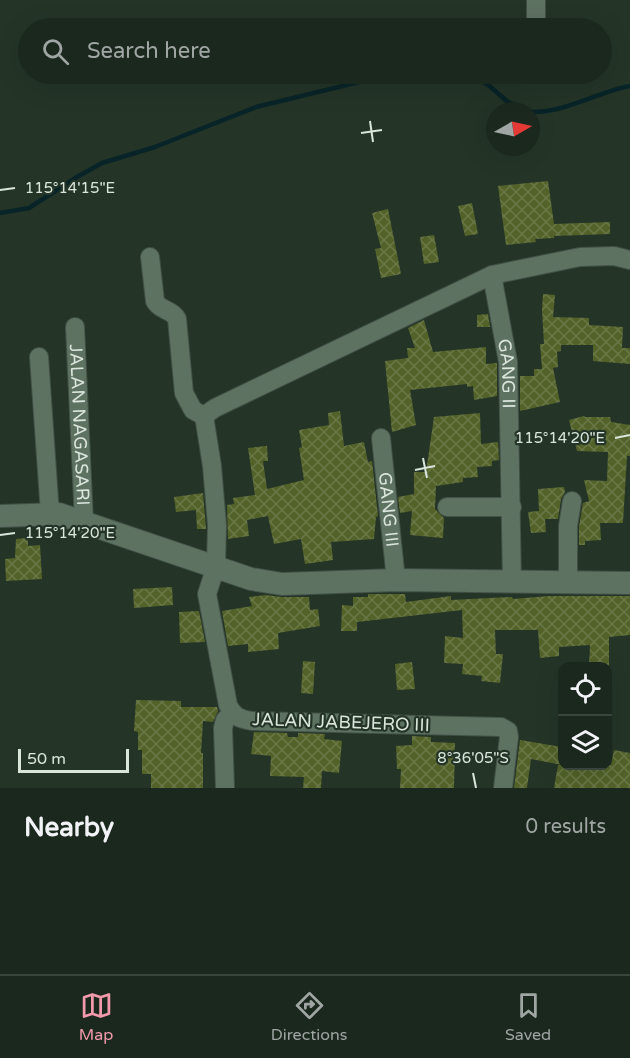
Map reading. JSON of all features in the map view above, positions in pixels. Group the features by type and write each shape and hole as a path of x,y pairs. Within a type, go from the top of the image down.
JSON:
{"street":[{"path":"536,0 536,18"},
{"path":"150,257 157,306 173,313 177,319 184,393 193,410 204,416 215,408 492,275 579,257 614,256 630,260"},
{"name":"GANG II","path":"492,275 508,362 512,583"},
{"name":"JALAN NAGASARI","path":"75,327 84,522"},
{"path":"39,357 50,514"},
{"name":"JALAN JABEJERO III","path":"204,416 212,466 216,513 216,566 207,594 228,705 232,713 238,718 252,721 501,727 508,731 509,737 503,788"},
{"name":"GANG III","path":"381,438 396,580"},
{"path":"568,582 568,526 572,501"},
{"path":"447,507 512,507"},
{"path":"0,516 59,514 251,579 282,584 396,580 630,583"},
{"path":"225,788 223,728 225,720 232,713"}],"building":[{"path":"548,181 554,224 610,222 610,234 554,236 554,238 535,239 536,242 506,245 498,186"},
{"path":"472,203 478,234 465,236 458,206"},
{"path":"388,209 401,274 381,278 375,249 381,248 372,213"},
{"path":"434,235 439,262 424,264 420,237"},
{"path":"543,294 555,295 553,317 589,318 589,325 623,327 622,348 630,348 630,364 593,361 593,345 561,345 561,351 557,352 558,367 553,368 560,402 520,411 520,376 534,376 534,369 542,369 540,344 544,344"},
{"path":"488,314 490,327 477,327 477,315"},
{"path":"424,320 433,352 486,347 486,364 497,363 497,396 474,400 473,386 467,387 467,384 410,390 416,425 392,432 385,361 408,358 407,348 415,348 408,328"},
{"path":"340,411 344,446 364,442 368,462 372,461 378,516 374,539 331,542 333,560 305,564 301,539 274,544 268,516 247,520 249,536 228,539 227,505 234,504 233,498 255,495 248,448 267,446 268,461 263,461 267,489 304,480 299,430 329,425 328,413"},
{"path":"480,413 481,444 498,442 499,460 492,461 492,466 477,467 478,477 463,478 463,482 436,486 435,509 444,518 443,538 410,535 412,511 400,513 398,497 414,494 414,472 426,472 434,417"},
{"path":"584,416 610,417 611,422 630,425 630,456 627,456 623,523 600,523 601,540 585,541 585,545 579,545 583,503 589,501 584,480 607,481 608,452 577,451 569,420"},
{"path":"564,487 565,492 561,499 558,519 545,519 546,532 531,533 528,512 539,511 538,489"},
{"path":"203,493 206,529 197,529 196,510 176,512 174,497"},
{"path":"28,538 28,546 40,545 42,579 6,581 5,559 15,558 16,539"},
{"path":"172,587 173,605 134,608 133,589"},
{"path":"368,594 405,594 406,602 451,596 451,600 549,596 630,596 630,635 609,637 609,662 589,662 590,645 559,647 559,656 540,658 538,630 495,630 496,654 503,654 500,683 481,681 482,676 462,674 463,664 444,663 445,636 463,638 462,610 357,622 357,631 341,631 342,605 353,606 353,597 368,597"},
{"path":"265,595 309,597 310,610 318,609 320,626 278,633 279,649 248,652 248,644 228,646 222,611 252,606 249,597"},
{"path":"199,611 205,642 180,643 179,612"},
{"path":"303,661 315,662 313,694 301,693"},
{"path":"412,662 415,689 397,690 395,664"},
{"path":"136,700 181,701 181,707 217,707 218,711 213,722 203,721 201,753 203,753 203,788 151,788 151,774 142,774 142,750 138,750 138,732 134,731"},
{"path":"254,732 287,733 288,737 298,737 298,733 325,734 324,739 342,741 339,773 322,771 321,788 303,788 304,777 270,776 271,756 251,754"},
{"path":"412,736 431,737 431,742 455,743 454,788 400,788 401,769 397,769 396,746 412,745"},
{"path":"520,740 558,746 558,764 531,759 527,788 514,788"},
{"path":"614,750 630,753 630,788 554,788 558,765 558,770 612,770"}],"waterway":[{"path":"0,213 29,208 102,163 155,147 256,107 351,84"},
{"path":"487,84 508,102"},
{"path":"540,111 569,106 630,86"}]}
